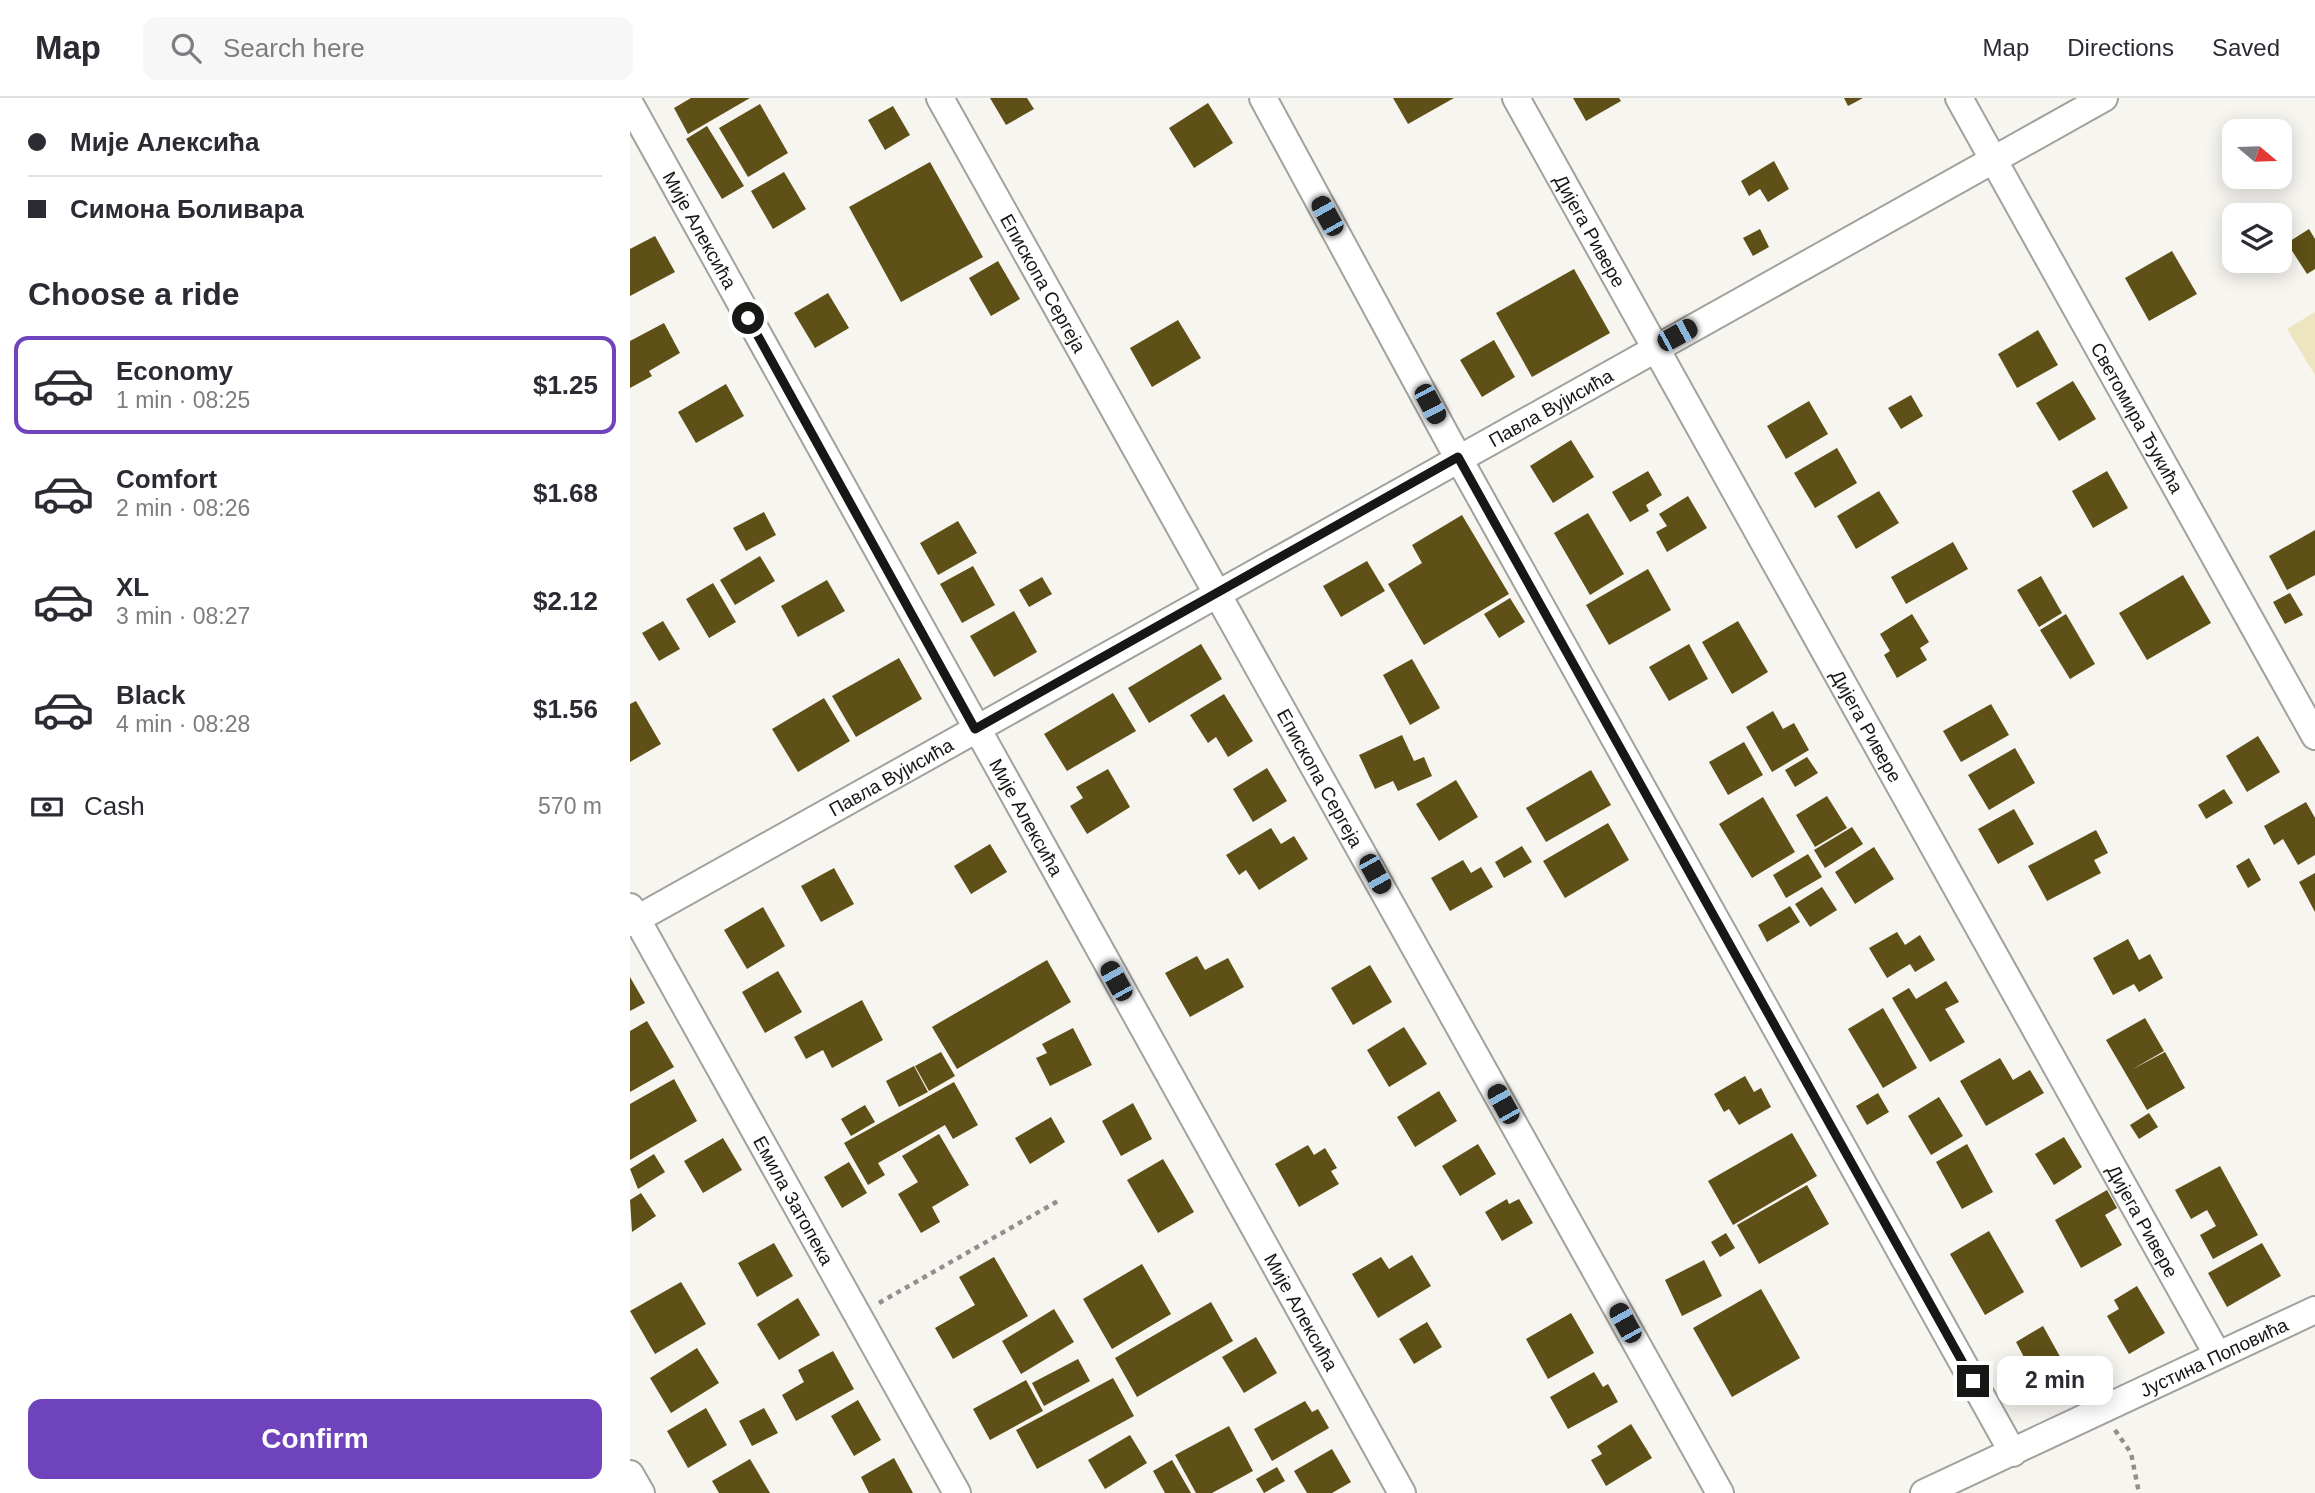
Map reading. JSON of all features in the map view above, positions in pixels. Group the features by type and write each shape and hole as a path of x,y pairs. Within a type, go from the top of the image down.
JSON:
{"street":[{"name":"Епископа Сергеја","path":"940,98 1720,1493"},
{"path":"1263,98 1458,457 2013,1452"},
{"name":"Дијега Ривере","path":"1516,98 2217,1354"},
{"name":"Светомира Ђукића","path":"1959,98 2315,736"},
{"name":"Павла Вујисића","path":"632,916 975,729 2104,98"},
{"name":"Мије Алексића","path":"630,104 1402,1493"},
{"name":"Емила Затопека","path":"632,916 957,1493"},
{"name":"Јустина Поповића","path":"1929,1492 2315,1310"},
{"path":"630,1474 641,1493"}],"path":[{"path":"857,1316 1058,1201"},
{"path":"2101,1412 2131,1453 2139,1493"}],"shaded area":[{"path":"2315,312 2315,375 2287,329"}],"building":[{"path":"691,98 750,98 688,134 674,108"},
{"path":"990,98 1027,98 1034,109 1006,125"},
{"path":"1393,98 1454,98 1408,124"},
{"path":"1573,98 1619,98 1621,101 1586,121"},
{"path":"1844,98 1863,98 1848,106"},
{"path":"1208,103 1233,143 1194,168 1169,128"},
{"path":"760,104 788,153 748,177 719,128"},
{"path":"893,106 910,135 885,150 868,120"},
{"path":"707,126 744,186 722,199 686,139"},
{"path":"1774,161 1789,189 1768,202 1760,189 1749,196 1741,181"},
{"path":"930,162 983,257 901,302 849,207"},
{"path":"784,172 806,209 773,229 751,191"},
{"path":"1760,229 1769,247 1753,256 1743,238"},
{"path":"2309,229 2315,239 2315,269 2307,274 2292,251 2292,240"},
{"path":"655,236 675,272 630,296 630,249"},
{"path":"2172,251 2197,294 2149,321 2125,278"},
{"path":"998,261 1020,299 991,316 969,278"},
{"path":"1574,269 1610,333 1532,377 1496,313"},
{"path":"828,293 849,328 815,348 794,313"},
{"path":"1178,320 1201,358 1152,387 1130,348"},
{"path":"664,323 680,353 649,371 652,376 630,388 630,341"},
{"path":"2038,330 2058,365 2017,388 1998,354"},
{"path":"1494,340 1515,377 1482,397 1460,360"},
{"path":"2073,381 2096,419 2059,441 2036,403"},
{"path":"726,384 744,416 696,443 678,412"},
{"path":"1911,395 1923,416 1901,429 1888,408"},
{"path":"1809,401 1828,434 1786,459 1767,426"},
{"path":"1571,440 1594,477 1553,503 1530,466"},
{"path":"1837,448 1857,483 1815,508 1794,473"},
{"path":"1648,471 1662,495 1646,505 1649,511 1630,522 1612,492"},
{"path":"2107,471 2128,508 2093,528 2072,491"},
{"path":"1879,491 1899,523 1856,549 1837,516"},
{"path":"1688,496 1707,528 1667,552 1656,532 1667,526 1659,514"},
{"path":"764,512 776,535 746,551 733,528"},
{"path":"1588,513 1624,574 1590,595 1554,533"},
{"path":"1462,515 1509,594 1424,645 1388,584 1422,563 1412,545"},
{"path":"958,521 977,553 938,575 920,543"},
{"path":"2315,530 2315,575 2287,590 2269,556"},
{"path":"1953,542 1968,569 1906,604 1891,577"},
{"path":"760,556 775,581 735,605 720,580"},
{"path":"1367,561 1385,591 1341,617 1323,586"},
{"path":"973,566 995,605 962,623 940,584"},
{"path":"1648,569 1671,610 1609,645 1586,605"},
{"path":"2183,575 2211,623 2147,660 2119,613"},
{"path":"2041,576 2062,613 2039,627 2017,590"},
{"path":"1042,577 1052,594 1029,607 1019,590"},
{"path":"827,580 845,611 798,637 781,606"},
{"path":"713,583 736,622 709,638 686,599"},
{"path":"2290,593 2303,615 2285,624 2273,602"},
{"path":"1510,598 1525,622 1499,638 1484,614"},
{"path":"1014,611 1037,652 994,677 970,636"},
{"path":"1912,614 1929,642 1920,648 1927,660 1897,678 1884,655 1890,651 1880,634"},
{"path":"2066,614 2095,664 2070,679 2040,630"},
{"path":"663,621 680,649 659,661 642,633"},
{"path":"1738,621 1768,672 1732,694 1702,642"},
{"path":"1201,644 1222,679 1149,723 1128,688"},
{"path":"1689,644 1708,679 1669,701 1649,667"},
{"path":"899,658 922,699 856,737 832,696"},
{"path":"1412,659 1440,708 1410,725 1383,675"},
{"path":"1113,693 1136,731 1067,771 1044,734"},
{"path":"1224,694 1253,741 1228,757 1216,737 1208,743 1190,715"},
{"path":"824,698 850,741 798,772 772,729"},
{"path":"636,701 661,744 630,762 630,704"},
{"path":"1991,704 2009,735 1961,762 1943,731"},
{"path":"1773,711 1783,729 1794,723 1809,750 1772,772 1746,727"},
{"path":"1402,735 1414,761 1424,757 1432,776 1398,791 1393,781 1375,789 1359,755"},
{"path":"2258,736 2280,772 2247,792 2226,756"},
{"path":"1744,742 1763,775 1728,795 1709,762"},
{"path":"2015,748 2035,783 1989,810 1968,775"},
{"path":"1807,757 1818,773 1795,787 1785,770"},
{"path":"1267,768 1287,801 1253,822 1233,789"},
{"path":"1108,769 1130,807 1087,834 1070,806 1083,798 1076,787"},
{"path":"1591,770 1611,805 1546,842 1526,808"},
{"path":"1456,780 1478,817 1439,841 1416,804"},
{"path":"2224,789 2233,803 2206,819 2198,805"},
{"path":"1827,796 1847,828 1815,847 1796,815"},
{"path":"1763,797 1795,852 1752,878 1719,824"},
{"path":"2306,802 2315,818 2315,855 2298,865 2283,839 2274,845 2264,826"},
{"path":"2014,809 2034,844 1998,864 1978,829"},
{"path":"1608,823 1629,860 1565,898 1543,861"},
{"path":"1852,827 1863,844 1825,868 1814,850"},
{"path":"1271,828 1281,844 1294,836 1308,859 1259,890 1246,870 1239,875 1226,855"},
{"path":"2096,830 2108,853 2094,860 2101,873 2047,901 2028,866"},
{"path":"990,844 1007,872 971,894 954,866"},
{"path":"1522,846 1532,862 1504,878 1495,862"},
{"path":"1874,847 1894,879 1855,904 1835,872"},
{"path":"1808,854 1822,877 1786,898 1773,875"},
{"path":"2249,858 2261,880 2248,888 2236,866"},
{"path":"1463,860 1471,873 1481,867 1493,887 1450,911 1431,878"},
{"path":"834,868 854,904 821,922 801,886"},
{"path":"2315,873 2315,912 2299,882"},
{"path":"1822,887 1837,910 1810,927 1795,904"},
{"path":"1790,906 1800,922 1767,942 1758,925"},
{"path":"763,907 785,946 747,969 724,930"},
{"path":"1897,932 1905,945 1920,935 1935,960 1915,972 1910,964 1887,978 1869,948"},
{"path":"2128,939 2139,960 2150,954 2163,978 2139,992 2134,984 2113,995 2093,958"},
{"path":"1197,956 1205,970 1228,958 1244,987 1190,1017 1165,973"},
{"path":"1047,960 1071,1002 957,1069 932,1027"},
{"path":"1370,965 1392,1002 1353,1025 1331,988"},
{"path":"778,971 802,1012 765,1033 742,992"},
{"path":"630,977 645,1003 630,1011"},
{"path":"1946,981 1959,1002 1945,1009 1965,1042 1930,1062 1892,998 1909,988 1916,999"},
{"path":"862,1000 883,1040 832,1068 823,1050 806,1059 794,1037"},
{"path":"1883,1008 1917,1068 1883,1088 1848,1029"},
{"path":"2145,1018 2164,1051 2131,1070 2165,1052 2185,1088 2147,1110 2106,1040"},
{"path":"647,1021 674,1067 630,1092 630,1031"},
{"path":"1404,1027 1427,1064 1389,1087 1367,1050"},
{"path":"1073,1028 1092,1065 1050,1086 1036,1058 1047,1053 1042,1044"},
{"path":"941,1052 955,1076 929,1091 915,1066"},
{"path":"2000,1058 2013,1080 2030,1070 2044,1093 1986,1126 1960,1081"},
{"path":"914,1066 928,1092 899,1107 886,1081"},
{"path":"1745,1076 1754,1092 1761,1088 1771,1107 1739,1125 1729,1109 1724,1112 1714,1094"},
{"path":"674,1079 697,1121 630,1160 630,1104"},
{"path":"954,1082 978,1125 953,1139 945,1125 878,1163 885,1175 868,1185 844,1143"},
{"path":"1439,1091 1457,1121 1415,1147 1397,1117"},
{"path":"1878,1093 1889,1112 1867,1125 1856,1106"},
{"path":"1939,1097 1963,1136 1931,1155 1908,1116"},
{"path":"1133,1103 1152,1139 1121,1156 1102,1121"},
{"path":"865,1105 875,1122 851,1136 841,1119"},
{"path":"2149,1113 2158,1127 2139,1139 2130,1125"},
{"path":"1051,1117 1065,1142 1030,1164 1015,1138"},
{"path":"1792,1133 1817,1176 1733,1225 1708,1181"},
{"path":"939,1134 969,1185 932,1207 940,1222 921,1233 898,1194 918,1182 902,1156"},
{"path":"2064,1137 2082,1167 2054,1185 2035,1154"},
{"path":"723,1138 742,1170 703,1193 684,1161"},
{"path":"1478,1144 1496,1174 1460,1196 1442,1166"},
{"path":"1967,1144 1993,1192 1962,1209 1936,1162"},
{"path":"1308,1145 1314,1155 1325,1148 1337,1168 1331,1171 1339,1184 1299,1207 1275,1164"},
{"path":"654,1154 665,1172 638,1189 630,1169"},
{"path":"1163,1159 1194,1212 1158,1233 1127,1180"},
{"path":"849,1162 867,1193 842,1208 824,1177"},
{"path":"2220,1166 2258,1235 2213,1259 2200,1235 2216,1226 2207,1210 2191,1219 2175,1190"},
{"path":"1807,1185 1829,1224 1759,1264 1737,1225"},
{"path":"2107,1190 2117,1208 2105,1215 2122,1245 2081,1268 2055,1220"},
{"path":"641,1193 656,1216 632,1232 630,1200"},
{"path":"1507,1199 1509,1204 1519,1199 1533,1223 1502,1241 1485,1212"},
{"path":"1989,1231 2024,1292 1985,1315 1950,1254"},
{"path":"1726,1233 1735,1248 1720,1257 1711,1242"},
{"path":"774,1243 793,1276 757,1297 738,1263"},
{"path":"2262,1243 2281,1276 2227,1307 2208,1273"},
{"path":"1412,1255 1431,1286 1378,1318 1352,1274 1381,1257 1389,1269"},
{"path":"994,1257 1028,1316 953,1359 935,1328 975,1305 959,1277"},
{"path":"1704,1260 1722,1296 1682,1316 1665,1280"},
{"path":"1142,1264 1171,1314 1112,1349 1083,1299"},
{"path":"681,1282 706,1324 655,1354 630,1311"},
{"path":"2137,1286 2165,1333 2129,1354 2107,1316 2119,1309 2114,1300"},
{"path":"1761,1289 1800,1358 1732,1397 1693,1328"},
{"path":"798,1298 820,1335 779,1360 757,1324"},
{"path":"1211,1302 1233,1341 1137,1397 1115,1358"},
{"path":"1054,1309 1074,1342 1021,1374 1002,1341"},
{"path":"1571,1313 1594,1353 1548,1379 1526,1339"},
{"path":"1427,1322 1442,1347 1414,1364 1399,1339"},
{"path":"2043,1326 2073,1380 2040,1399 2019,1363 2025,1359 2016,1342"},
{"path":"1256,1337 1277,1373 1244,1393 1222,1357"},
{"path":"697,1348 719,1383 671,1413 650,1378"},
{"path":"833,1351 854,1389 796,1421 782,1395 804,1382 798,1370"},
{"path":"1078,1359 1090,1381 1044,1406 1032,1383"},
{"path":"1594,1372 1603,1387 1608,1384 1618,1402 1568,1429 1550,1397"},
{"path":"1113,1378 1134,1416 1037,1469 1016,1430"},
{"path":"1026,1380 1043,1411 990,1440 973,1409"},
{"path":"858,1400 881,1440 854,1456 831,1416"},
{"path":"1305,1401 1312,1412 1318,1409 1329,1428 1272,1461 1254,1429"},
{"path":"706,1408 727,1445 688,1468 667,1431"},
{"path":"764,1408 778,1433 752,1446 739,1421"},
{"path":"1631,1424 1652,1458 1606,1486 1591,1460 1602,1454 1597,1446"},
{"path":"1229,1426 1253,1471 1212,1493 1196,1493 1175,1455"},
{"path":"1130,1435 1147,1463 1105,1489 1088,1460"},
{"path":"1332,1449 1351,1482 1332,1493 1307,1493 1294,1471"},
{"path":"894,1458 913,1493 869,1493 861,1477"},
{"path":"750,1459 770,1493 719,1493 712,1481"},
{"path":"1172,1460 1191,1493 1165,1493 1153,1471"},
{"path":"1277,1467 1285,1481 1264,1493 1256,1479"}],"route":[{"path":"748,318 975,729 1458,457 1973,1381"}]}
